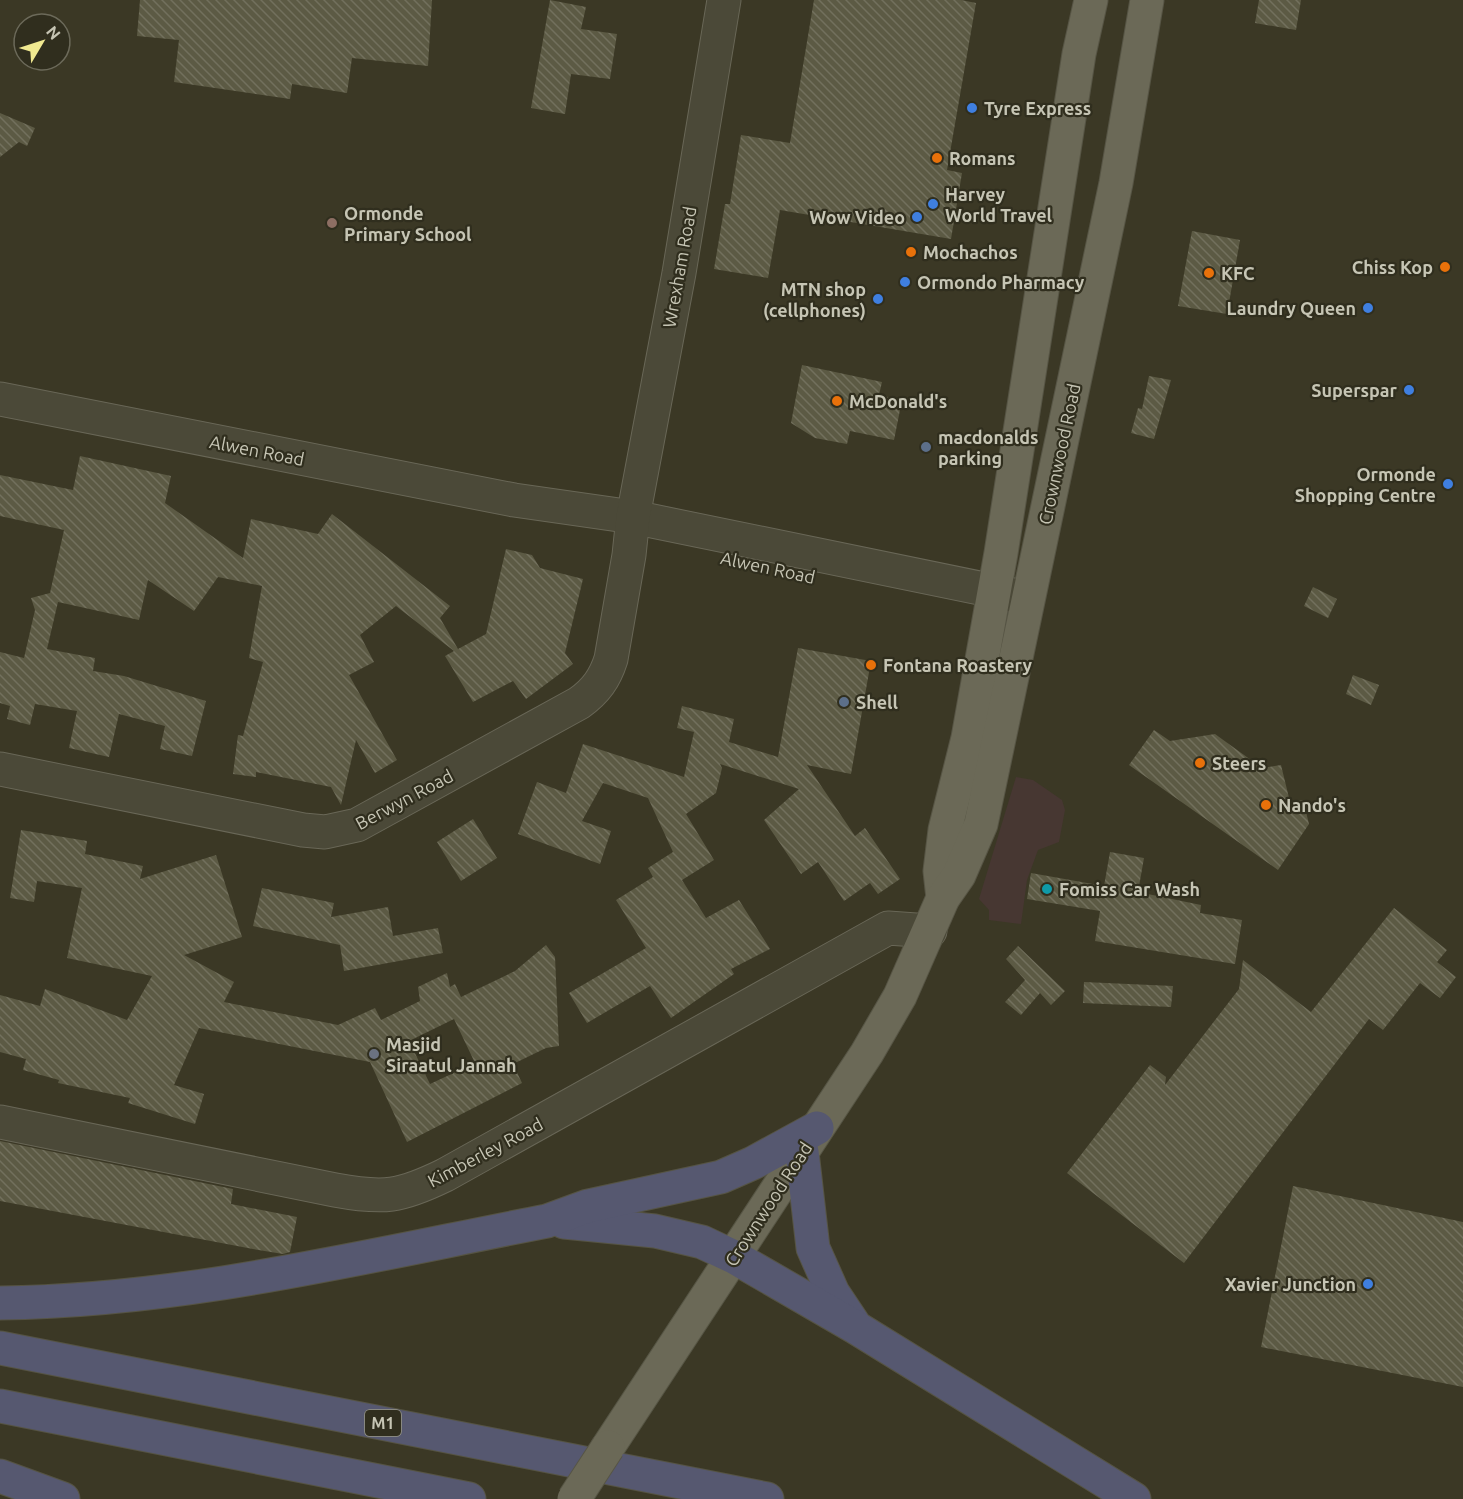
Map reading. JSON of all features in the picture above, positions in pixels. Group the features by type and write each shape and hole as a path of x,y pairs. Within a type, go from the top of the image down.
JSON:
{"highway":[{"path":"0,1304 92,1301 174,1291 547,1221 588,1206 721,1177 810,1140 813,1248 833,1293 855,1327"},
{"path":"547,1221 655,1231 702,1242 734,1257 855,1327 1134,1499"},
{"name":"M1","path":"0,1348 766,1499"},
{"path":"0,1406 469,1499"},
{"path":"0,1476 63,1499"}],"main road":[{"name":"Crownwood Road","path":"943,898 940,871 945,830 968,738 1028,393 1079,54 1091,0"},
{"name":"Crownwood Road","path":"574,1499 867,1053 900,996 943,898 959,875 981,824 1116,183 1147,0"}],"street":[{"name":"Wrexham Road","path":"631,525 679,273 724,0"},
{"name":"Alwen Road","path":"0,399 631,525 753,565 992,601 1028,609"},
{"name":"Berwyn Road","path":"0,769 313,831 337,830 357,825 579,703 596,689 611,659 629,555 631,525"},
{"name":"Kimberley Road","path":"0,1122 335,1190 377,1196 404,1193 445,1175 888,928 930,931"}],"shaded area":[{"path":"1016,777 1033,780 1062,800 1065,810 1059,842 1038,850 1027,880 1021,924 989,920 989,910 979,899"}],"building":[{"path":"140,0 432,0 428,66 352,58 347,93 292,84 290,99 174,82 179,40 137,36"},
{"path":"550,0 586,7 581,29 617,34 610,79 571,74 565,114 531,108"},
{"path":"814,0 961,0 976,3 947,170 962,173 951,239 780,210 768,278 714,269 725,204 730,204 741,135 790,143"},
{"path":"1259,0 1301,0 1296,30 1255,23"},
{"path":"0,113 35,128 27,146 19,142 0,157"},
{"name":"KFC","path":"1192,231 1240,240 1227,314 1178,306"},
{"name":"McDonald's","path":"802,365 882,382 879,395 902,400 894,440 850,431 847,444 815,438 791,423"},
{"path":"1149,376 1171,380 1154,439 1131,433 1138,408 1142,409"},
{"path":"80,456 171,476 165,503 243,558 251,519 318,534 332,514 450,606 440,618 458,649 486,634 506,549 532,555 540,568 583,579 565,653 573,664 526,699 513,681 473,702 445,656 454,651 396,606 360,635 374,662 349,675 397,760 375,773 356,740 341,805 331,787 256,772 256,777 233,774 238,735 243,736 263,662 249,658 262,586 218,577 194,611 148,580 139,620 58,602 47,649 95,658 93,671 124,676 206,701 192,756 160,749 165,726 119,714 109,757 69,748 77,711 35,704 30,725 7,719 10,706 0,703 0,652 24,658 35,610 31,598 50,593 64,530 0,516 0,475 73,490"},
{"path":"1313,587 1337,599 1328,618 1304,606"},
{"path":"798,648 871,661 851,774 807,765 855,836 865,828 900,879 878,894 870,883 844,901 818,862 801,874 764,820 799,789 720,764 722,768 716,793 686,814 714,860 682,880 706,918 739,900 770,949 731,969 734,974 671,1018 650,986 587,1023 569,993 646,948 616,900 653,877 648,868 673,852 648,798 603,783 582,821 611,831 600,864 518,834 537,782 566,793 583,744 684,777 694,732 677,728 682,706 734,719 729,742 778,757"},
{"path":"1353,675 1379,685 1371,705 1346,694"},
{"path":"1154,730 1170,741 1215,734 1262,768 1281,765 1290,802 1303,800 1309,824 1278,870 1129,765"},
{"path":"473,819 497,858 461,881 437,842"},
{"path":"21,830 87,841 85,854 143,866 140,879 216,855 242,937 184,955 234,982 224,1002 338,1025 375,1008 381,1020 420,1001 418,987 447,973 450,987 455,984 461,997 515,971 546,945 555,957 559,1046 546,1048 513,1064 522,1083 407,1142 370,1062 199,1028 174,1085 204,1094 195,1124 128,1103 130,1098 58,1083 59,1080 23,1070 26,1059 0,1052 0,995 40,1006 45,989 127,1020 152,976 67,958 82,888 37,881 34,902 10,898","holes":["454,1019 475,1063 430,1084 409,1041"]},
{"path":"1110,852 1144,858 1138,892 1201,905 1200,913 1242,920 1235,964 1095,941 1100,911 1027,899 1031,873 1104,886"},
{"path":"262,888 334,903 331,917 388,907 393,936 438,928 443,953 344,971 340,945 253,926"},
{"path":"1394,908 1447,950 1437,962 1456,977 1440,998 1420,983 1383,1030 1369,1019 1184,1263 1067,1173 1150,1065 1166,1077 1165,1085 1239,989 1243,960 1311,1012"},
{"path":"1018,946 1065,991 1051,1005 1040,993 1021,1015 1005,1002 1025,980 1006,959"},
{"path":"1084,982 1173,986 1171,1007 1083,1003"},
{"path":"0,1141 233,1189 231,1204 297,1217 290,1252 283,1254 253,1249 0,1201"},
{"name":"Xavier Junction","path":"1293,1186 1463,1222 1463,1387 1261,1347"}],"place":[{"name":"Tyre Express","path":"972,108"},
{"name":"Romans","path":"937,158"},
{"name":"Harvey World Travel","path":"933,204"},
{"name":"Wow Video","path":"917,217"},
{"name":"Ormonde Primary School","path":"332,223"},
{"name":"Mochachos","path":"911,252"},
{"name":"Chiss Kop","path":"1445,267"},
{"name":"KFC","path":"1209,273"},
{"name":"Ormondo Pharmacy","path":"905,282"},
{"name":"MTN shop (cellphones)","path":"878,299"},
{"name":"Laundry Queen","path":"1368,308"},
{"name":"Superspar","path":"1409,390"},
{"name":"McDonald's","path":"837,401"},
{"name":"macdonalds parking","path":"926,447"},
{"name":"Ormonde Shopping Centre","path":"1448,484"},
{"name":"Fontana Roastery","path":"871,665"},
{"name":"Shell","path":"844,702"},
{"name":"Steers","path":"1200,763"},
{"name":"Nando's","path":"1266,805"},
{"name":"Fomiss Car Wash","path":"1047,889"},
{"name":"Masjid Siraatul Jannah","path":"374,1054"},
{"name":"Xavier Junction","path":"1368,1284"}]}
